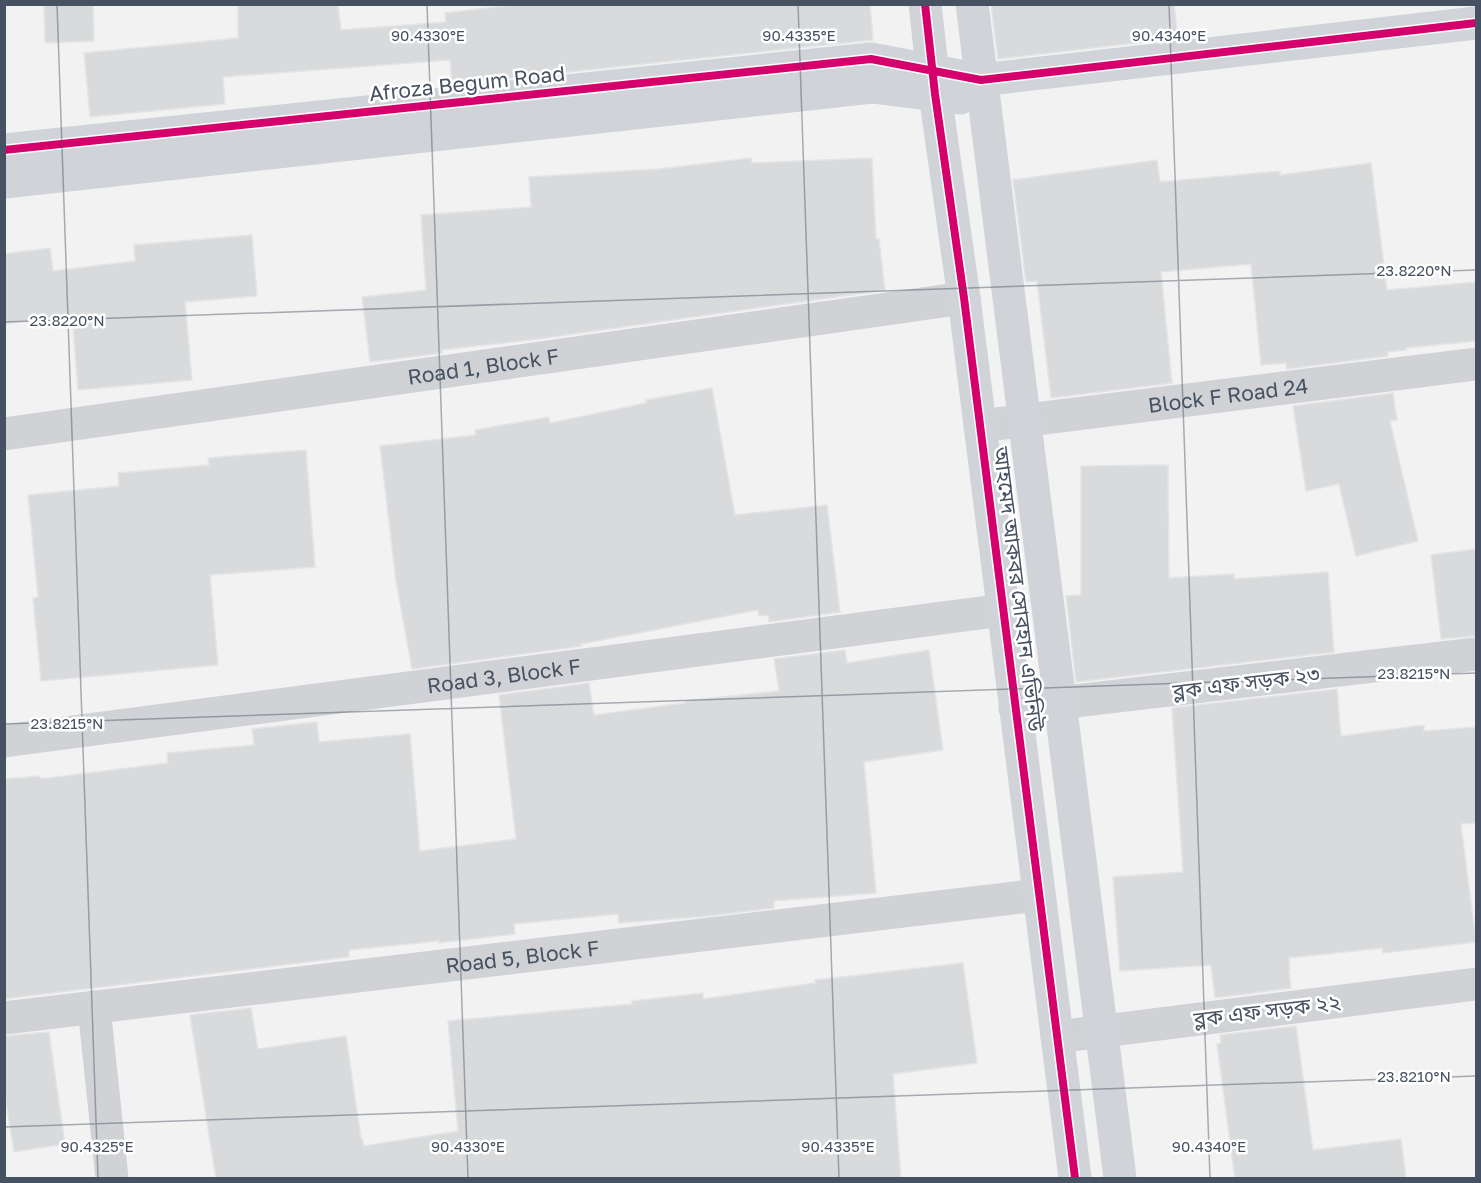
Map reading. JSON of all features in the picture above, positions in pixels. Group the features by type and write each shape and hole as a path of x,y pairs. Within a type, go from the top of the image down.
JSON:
{"street":[{"name":"আহমেদ আকবর সোবহান এভিনিউ","path":"925,4 1075,1179"},
{"name":"আহমেদ আকবর সোবহান এভিনিউ","path":"972,4 1120,1179"},
{"path":"983,91 1476,23"},
{"path":"4,182 872,87 934,83 983,91 1476,46"},
{"name":"Afroza Begum Road","path":"4,150 871,59 934,83"},
{"name":"Road 1, Block F","path":"4,434 964,298"},
{"name":"Block F Road 24","path":"980,426 1476,364"},
{"name":"Road 3, Block F","path":"4,741 1003,610"},
{"name":"ব্লক এফ সড়ক ২৩","path":"1015,708 1476,654"},
{"name":"Road 5, Block F","path":"4,1018 1039,895"},
{"name":"ব্লক এফ সড়ক ২২","path":"1057,1037 1476,984"},
{"path":"94,1007 112,1179"}],"building":[{"path":"44,4 93,4 94,41 45,43"},
{"path":"238,4 338,4 341,30 446,22 445,13 521,4 870,4 873,40 452,84 450,60 223,77 225,104 90,117 84,53 238,38"},
{"path":"991,4 1174,4 1178,38 998,59"},
{"path":"751,158 752,163 872,158 876,239 879,239 885,290 538,339 442,350 442,353 370,362 362,297 426,290 421,215 531,207 529,177 658,169"},
{"path":"1157,160 1160,182 1280,171 1280,175 1371,163 1387,290 1476,282 1476,341 1406,348 1406,350 1387,352 1388,356 1287,369 1286,363 1261,365 1251,264 1161,272 1172,383 1051,398 1037,281 1026,282 1013,180"},
{"path":"252,235 257,296 185,302 192,380 78,390 72,315 4,324 4,254 50,248 53,271 135,261 134,245"},
{"path":"712,388 735,515 827,505 840,612 769,622 768,615 759,616 758,610 581,644 582,646 412,669 396,581 380,446 476,435 475,430 549,417 550,423 646,403 646,400"},
{"path":"1393,393 1397,420 1390,421 1418,541 1356,556 1339,484 1306,491 1293,406"},
{"path":"306,450 315,567 210,575 218,665 41,681 33,598 38,597 28,495 119,486 118,473 209,465 208,458"},
{"path":"1168,465 1169,578 1234,574 1234,579 1328,572 1334,652 1076,682 1066,596 1081,595 1081,466"},
{"path":"1476,549 1476,636 1441,639 1431,555"},
{"path":"845,650 847,663 929,650 943,750 864,762 876,893 774,901 774,908 699,917 619,923 618,914 514,924 515,934 349,950 349,957 4,999 4,779 40,776 40,779 168,763 167,753 254,745 252,729 317,722 319,742 410,734 420,851 516,839 499,695 589,683 594,715 685,703 685,701 779,691 774,659"},
{"path":"1337,689 1341,736 1424,725 1424,731 1476,727 1476,823 1461,824 1476,942 1383,953 1382,948 1289,958 1291,988 1215,998 1211,965 1120,971 1113,877 1183,872 1172,708"},
{"path":"963,963 977,1063 893,1074 901,1179 216,1179 190,1015 251,1008 258,1049 346,1036 364,1146 458,1131 448,1021 632,1004 632,1001 703,993 703,999 815,983 815,980"},
{"path":"1296,1026 1313,1150 1401,1139 1406,1179 1235,1179 1217,1044 1221,1043 1220,1035"},
{"path":"49,1032 65,1144 14,1152 4,1090 4,1036"}],"cycle path":[{"path":"925,4 1075,1178"},
{"path":"4,150 871,59 981,80 1476,23"}]}
